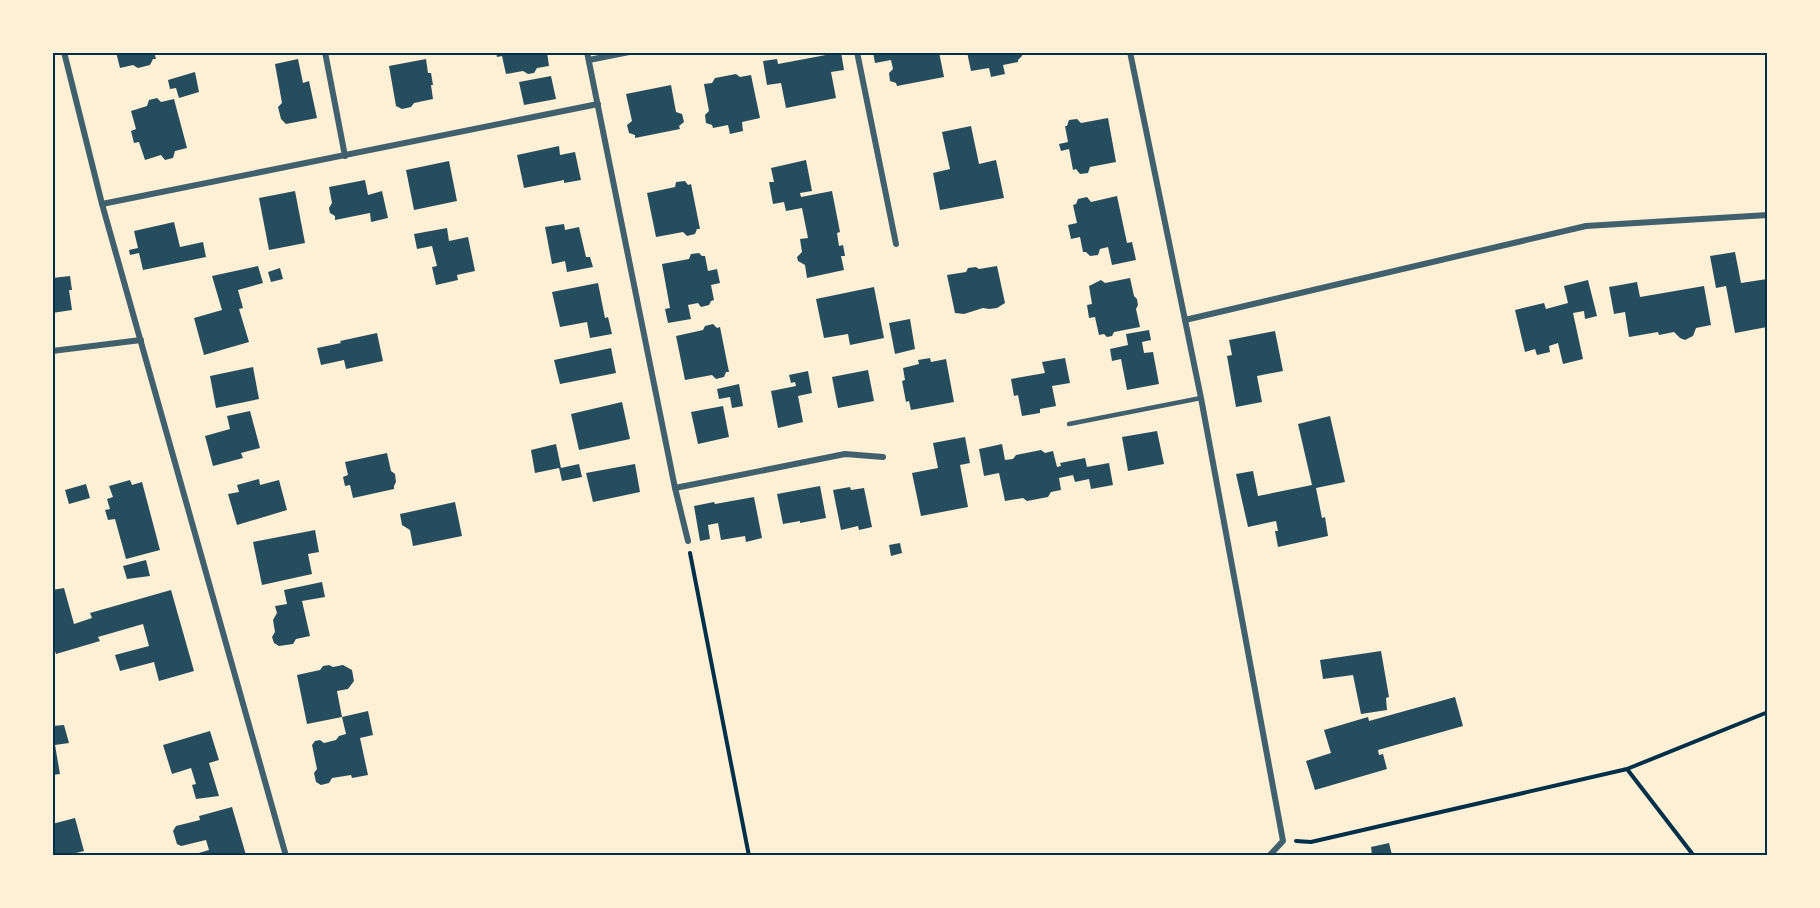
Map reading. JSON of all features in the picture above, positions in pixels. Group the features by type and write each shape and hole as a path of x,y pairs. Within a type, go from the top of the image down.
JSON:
{"street":[{"path":"64,52 102,204 286,855"},
{"path":"325,52 345,156"},
{"path":"587,52 675,488 688,541"},
{"path":"589,60 629,52"},
{"path":"857,52 896,244"},
{"path":"1130,52 1201,398 1283,841 1269,855"},
{"path":"102,204 597,104"},
{"path":"1185,320 1586,226 1767,215"},
{"path":"52,351 141,340"},
{"path":"675,488 845,454 884,457"}],"lane":[{"path":"1070,424 1201,398"}],"path":[{"path":"688,541 749,855"},
{"path":"1283,841 1311,842 1627,769 1767,712"},
{"path":"1627,769 1694,855"}],"building":[{"path":"116,52 154,52 156,59 153,59 150,65 138,68 133,65 120,68"},
{"path":"496,52 547,52 549,66 537,68 534,73 528,74 523,71 506,74 502,56 497,57"},
{"path":"826,52 841,52 844,70 831,72 836,98 786,108 781,83 767,85 763,61 777,59 778,64 826,55"},
{"path":"873,52 939,52 944,77 897,86 896,83 890,81 889,73 893,69 891,60 875,63"},
{"path":"967,52 1022,52 1022,56 1018,62 1003,65 1005,74 991,77 989,68 971,71"},
{"path":"298,59 303,83 309,81 317,118 286,124 281,119 278,107 282,103 275,64"},
{"path":"426,59 428,73 431,73 433,99 414,103 411,107 402,109 396,106 389,66"},
{"path":"195,72 199,92 179,98 176,88 170,89 168,80"},
{"path":"736,74 740,77 751,75 760,118 742,122 743,131 730,134 728,125 713,128 712,125 706,123 705,115 709,111 704,84 712,83 715,78"},
{"path":"551,76 556,99 524,105 519,82"},
{"path":"671,85 676,112 682,114 684,122 679,126 680,129 635,138 635,135 629,133 627,125 632,121 626,94"},
{"path":"157,98 161,102 174,99 187,148 175,151 173,158 165,160 161,155 145,160 139,142 134,143 131,131 136,129 131,111 147,106 149,100"},
{"path":"1108,118 1116,162 1090,167 1088,173 1080,174 1076,169 1073,170 1069,149 1061,151 1059,144 1068,142 1065,126 1069,120 1077,119 1081,123"},
{"path":"971,126 979,164 996,160 1004,198 940,210 933,173 950,169 942,132"},
{"path":"559,146 560,155 575,152 581,180 564,183 564,180 524,188 517,155"},
{"path":"806,160 812,191 800,193 801,197 832,191 840,232 837,233 839,246 843,245 845,256 841,256 844,270 807,278 805,265 798,261 797,257 802,252 800,239 808,238 802,208 786,211 784,202 773,204 769,182 774,182 771,168"},
{"path":"449,161 457,201 414,210 406,170"},
{"path":"365,180 368,195 382,191 388,218 371,222 370,213 335,220 329,208 332,203 329,187"},
{"path":"685,181 688,185 691,184 700,229 697,229 695,234 687,236 683,232 656,237 647,193 675,187 676,182"},
{"path":"295,191 305,243 269,250 259,198"},
{"path":"1117,196 1127,243 1132,242 1136,260 1112,265 1108,247 1100,249 1098,255 1090,256 1083,252 1080,237 1071,239 1068,225 1077,223 1073,205 1078,199 1087,197 1091,202"},
{"path":"174,222 180,247 203,242 206,257 143,270 139,253 130,255 129,250 138,248 134,231"},
{"path":"564,224 565,230 579,227 586,257 590,257 593,267 567,272 565,261 552,264 545,227"},
{"path":"447,228 449,241 468,237 475,271 457,275 458,280 436,285 432,267 437,266 432,246 417,249 414,234"},
{"path":"1735,252 1741,283 1767,279 1767,327 1735,333 1726,286 1716,288 1710,256"},
{"path":"699,253 705,256 708,271 717,269 720,283 711,285 714,300 709,305 701,307 698,303 688,305 691,319 668,323 665,309 670,308 662,264 689,259 691,254"},
{"path":"258,266 263,283 238,290 243,308 239,309 249,342 204,355 194,318 222,310 212,276"},
{"path":"997,266 1005,303 997,308 983,308 964,314 955,313 947,275 966,272 968,268"},
{"path":"280,268 283,279 271,282 268,272"},
{"path":"70,276 72,290 69,290 72,310 52,313 52,278"},
{"path":"1130,278 1134,296 1137,299 1136,309 1140,327 1114,332 1112,336 1107,337 1104,334 1099,335 1095,317 1089,318 1087,305 1092,304 1089,286 1101,280 1105,283"},
{"path":"1588,280 1597,316 1585,319 1584,311 1573,313 1583,359 1563,364 1558,343 1549,346 1550,352 1537,355 1535,349 1525,352 1515,310 1544,303 1546,309 1568,303 1564,286"},
{"path":"1637,282 1640,297 1704,286 1711,325 1696,328 1693,336 1685,340 1674,332 1629,337 1625,312 1614,314 1609,287"},
{"path":"598,283 605,318 608,317 612,334 590,338 587,322 560,327 552,292"},
{"path":"874,287 884,338 850,345 848,334 824,338 816,299"},
{"path":"910,319 915,349 895,354 889,323"},
{"path":"713,324 717,328 720,327 729,372 726,372 724,377 716,379 712,375 685,380 676,336 703,330 705,326"},
{"path":"1149,330 1151,340 1142,342 1144,353 1153,352 1159,384 1127,390 1121,359 1112,361 1110,349 1128,345 1126,334"},
{"path":"1275,331 1283,371 1257,376 1262,402 1236,407 1227,356 1232,355 1229,340"},
{"path":"377,333 383,361 346,369 344,360 321,365 317,348"},
{"path":"611,348 616,373 560,384 554,360"},
{"path":"930,358 931,362 946,359 954,402 911,410 909,401 906,402 902,381 905,380 903,368 919,364 918,360"},
{"path":"1065,358 1070,383 1052,386 1056,406 1040,409 1040,413 1022,416 1018,395 1014,396 1011,379 1045,373 1042,362"},
{"path":"253,367 259,399 216,408 210,376"},
{"path":"868,370 874,401 838,408 832,377"},
{"path":"808,371 812,393 798,396 803,422 778,428 771,391 796,386 795,382 791,383 789,375"},
{"path":"739,384 743,406 732,408 730,397 719,399 717,389"},
{"path":"622,402 630,439 579,450 571,414"},
{"path":"723,406 729,437 698,444 691,412"},
{"path":"250,411 260,448 241,453 243,458 213,466 205,436 230,429 227,416"},
{"path":"1330,416 1345,482 1316,488 1328,536 1278,547 1276,521 1248,527 1236,474 1253,471 1258,496 1312,485 1298,424"},
{"path":"1157,431 1164,464 1128,471 1122,437"},
{"path":"965,437 970,463 960,465 968,507 921,516 912,473 938,468 933,443"},
{"path":"556,444 561,468 579,464 582,477 562,481 559,468 535,473 531,450"},
{"path":"1002,444 1005,460 1013,459 1016,455 1041,450 1045,453 1053,451 1057,467 1061,466 1060,463 1085,458 1087,467 1109,463 1113,485 1091,489 1089,479 1075,482 1073,475 1059,478 1061,490 1051,492 1048,497 1027,501 1023,498 1005,501 999,473 984,476 979,449"},
{"path":"387,453 391,471 395,474 394,489 353,498 350,485 345,486 343,477 348,475 345,462"},
{"path":"635,464 640,492 593,502 586,473"},
{"path":"259,479 260,485 279,480 287,510 237,525 228,494 239,492 237,485"},
{"path":"130,480 132,485 142,482 160,550 126,559 115,519 108,520 105,510 110,509 107,499 113,497 109,486"},
{"path":"86,484 90,498 69,504 65,490"},
{"path":"820,486 826,518 783,524 777,494"},
{"path":"850,487 851,490 864,488 872,527 859,530 858,526 841,530 833,490"},
{"path":"754,497 762,538 746,542 745,536 721,540 718,523 708,525 710,539 700,541 694,506"},
{"path":"455,502 462,536 413,546 410,530 402,525 400,514"},
{"path":"315,530 319,552 308,554 312,574 262,585 253,542"},
{"path":"900,543 902,553 891,556 889,545"},
{"path":"146,560 150,576 127,579 123,566"},
{"path":"322,582 325,597 302,601 310,636 296,639 293,644 279,646 274,643 273,620 277,613 275,606 287,604 284,590"},
{"path":"64,588 74,624 92,618 90,613 171,590 194,671 159,681 154,662 120,671 115,655 149,646 143,624 98,637 100,641 56,654 52,642 52,590"},
{"path":"1381,651 1389,697 1386,698 1387,710 1361,714 1353,675 1323,679 1320,660"},
{"path":"343,665 352,670 354,681 348,689 337,691 342,717 307,724 297,675 320,670 323,666 333,667"},
{"path":"1455,697 1463,726 1378,750 1379,755 1383,754 1387,769 1315,790 1306,761 1331,753 1324,730 1368,717 1369,721"},
{"path":"368,711 373,735 360,738 368,775 332,778 329,783 321,785 316,782 314,773 317,769 312,745 315,741 320,740 324,743 346,734 342,717"},
{"path":"64,725 69,743 55,745 60,774 52,775 52,726"},
{"path":"210,731 219,760 209,763 219,796 196,799 192,785 196,784 191,768 172,774 163,745"},
{"path":"232,807 246,855 192,855 209,850 206,840 181,846 177,844 173,831 176,826 200,820 199,816"},
{"path":"75,818 84,851 68,855 52,855 52,824"},
{"path":"1389,843 1392,855 1372,855 1371,847"}]}
